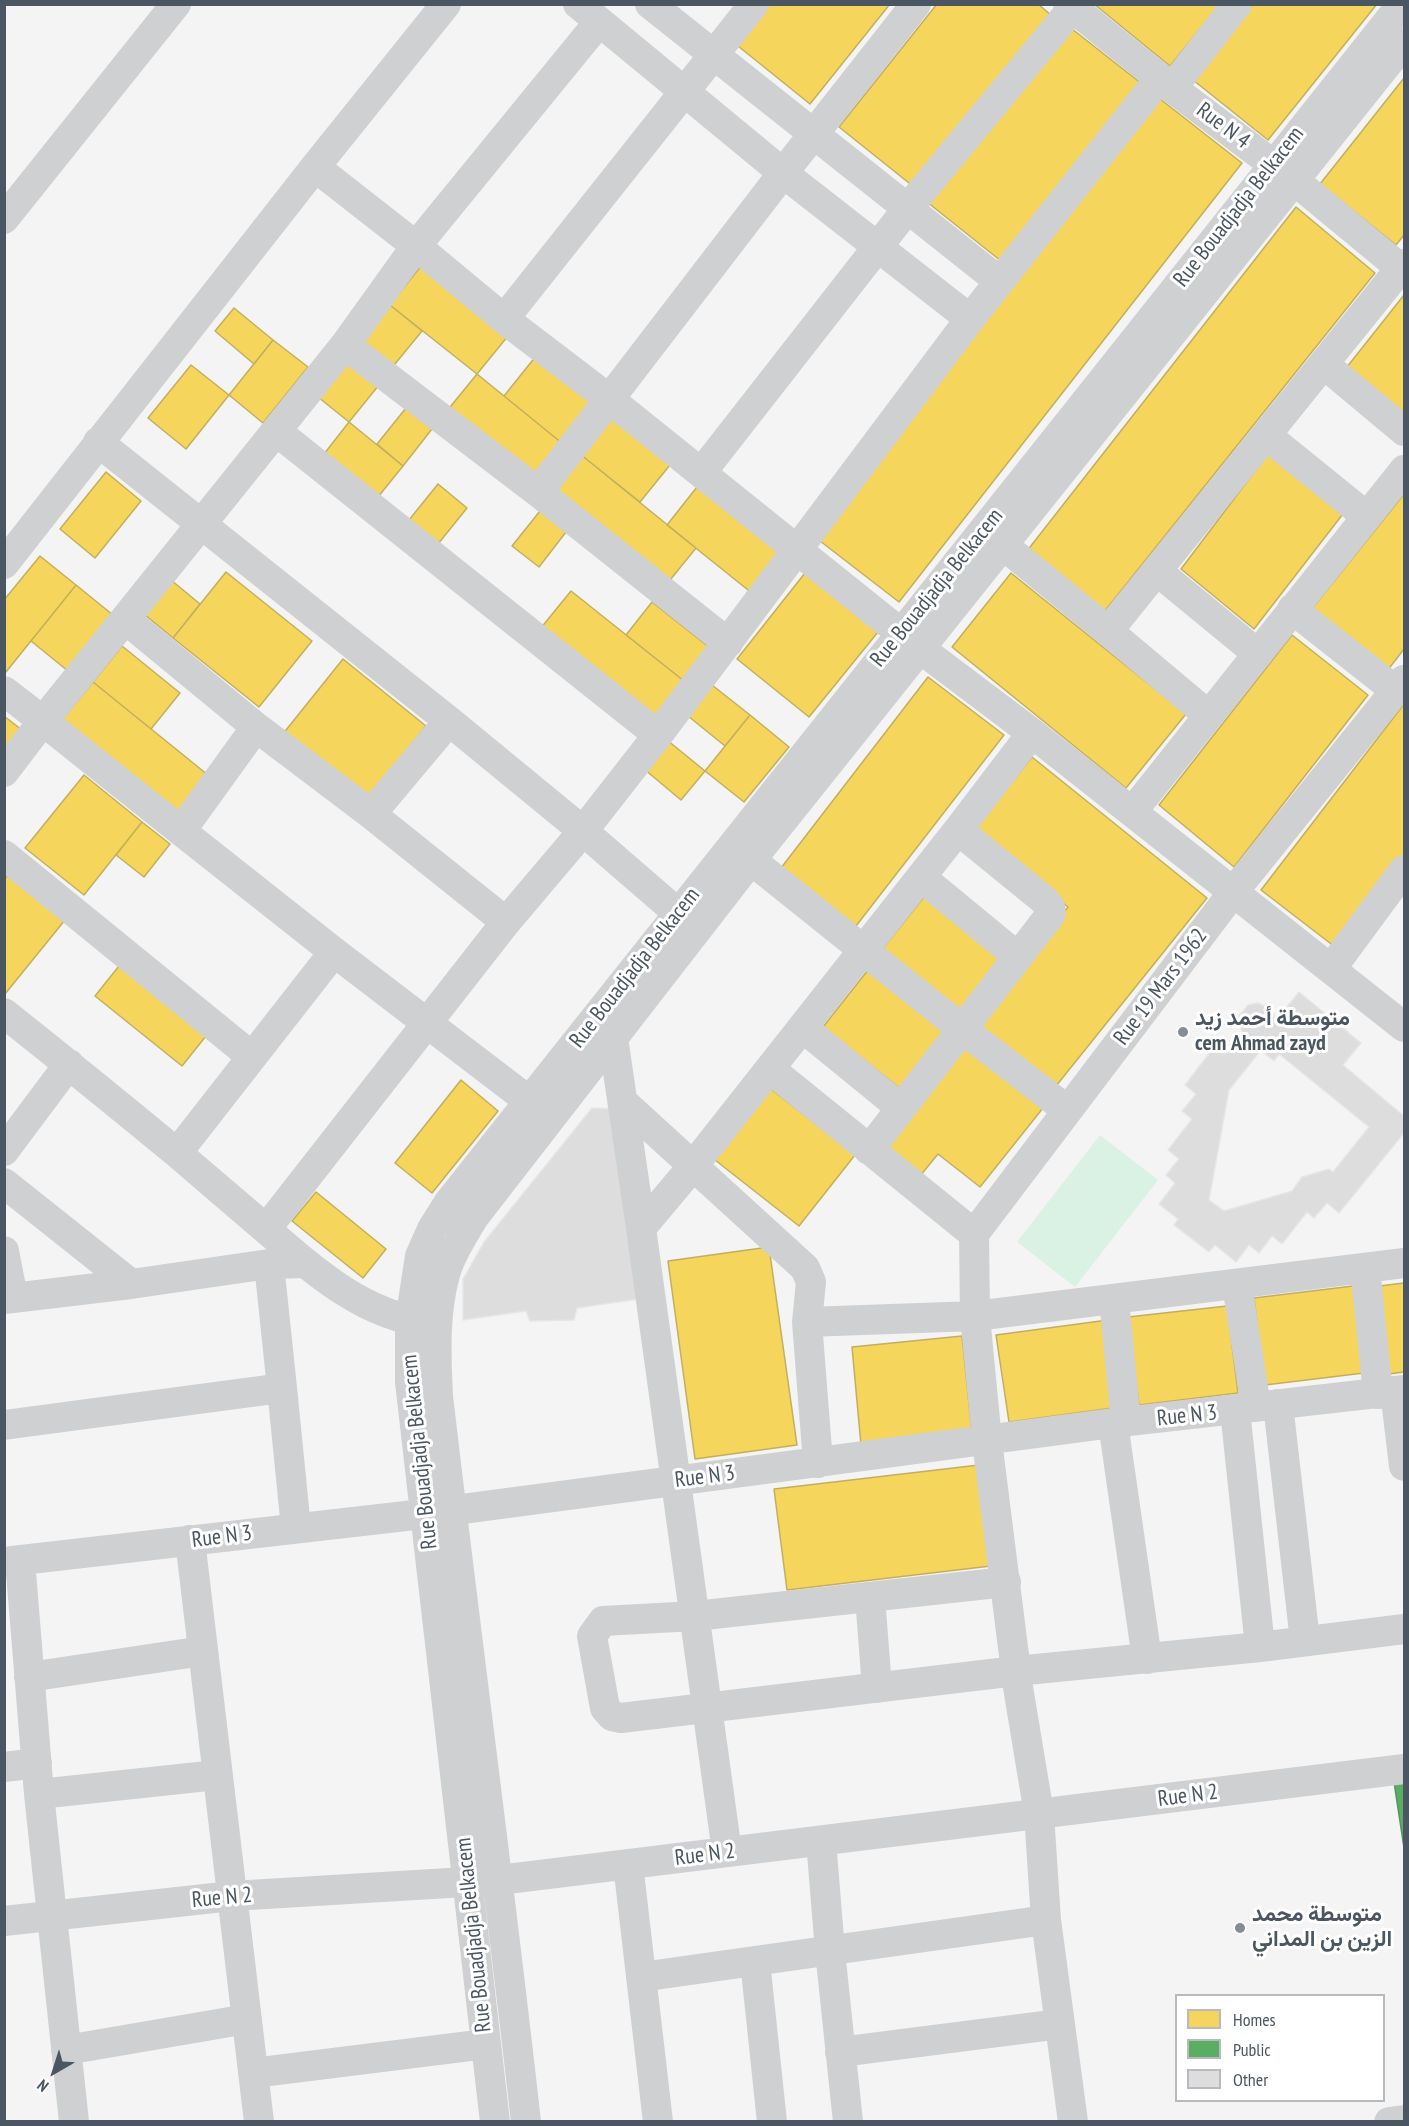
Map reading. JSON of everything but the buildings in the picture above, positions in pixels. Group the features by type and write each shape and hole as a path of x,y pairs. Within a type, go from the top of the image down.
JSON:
{"street":[{"path":"4,219 176,4"},
{"path":"4,564 315,167 446,4"},
{"path":"650,4 999,281"},
{"path":"504,319 754,4"},
{"path":"538,492 916,4"},
{"path":"266,1229 506,922 583,831 658,735 999,281 1166,83 1237,4"},
{"name":"Rue Bouadjadja Belkacem","path":"526,2121 499,1880 484,1778 439,1511 410,1382 424,1322 459,1242 474,1217 613,1038 688,922 751,860 912,642 1003,545 1284,173 1402,4"},
{"path":"701,473 908,208 1072,6"},
{"name":"Rue N 4","path":"1072,6 1166,83 1403,268"},
{"path":"4,772 345,345 589,13 783,173 970,319"},
{"name":"Rue Bouadjadja Belkacem","path":"424,1322 420,1256 432,1229 449,1202 529,1101 688,922 1284,173 1404,43"},
{"path":"315,167 912,642 1234,891 1404,1027"},
{"path":"1108,632 1403,268"},
{"path":"345,345 538,492 728,643"},
{"path":"1325,364 1404,431"},
{"path":"276,431 658,735"},
{"path":"1267,436 1366,516"},
{"path":"98,442 583,831 688,922"},
{"path":"1132,812 1404,470"},
{"path":"1003,545 1208,715"},
{"path":"1156,571 1258,654"},
{"path":"1293,609 1400,685"},
{"path":"125,619 256,727 371,814 506,922"},
{"name":"Rue 19 Mars 1962","path":"974,1234 1234,891 1400,685"},
{"path":"4,691 334,952 529,1101"},
{"path":"371,814 448,722"},
{"path":"182,831 256,727"},
{"path":"641,1228 922,878 1032,733"},
{"path":"869,1150 1050,916 1050,907 1044,900 958,831"},
{"path":"4,855 251,1056"},
{"path":"751,860 1067,1110"},
{"path":"1331,969 1404,870"},
{"path":"922,878 1018,957"},
{"path":"177,1153 334,952"},
{"path":"4,1013 177,1153 305,1263 362,1302 390,1315 424,1322"},
{"path":"803,1028 901,1108"},
{"path":"613,1038 727,1852"},
{"path":"4,1151 69,1065"},
{"path":"770,1070 974,1234 975,1316 987,1441 1016,1671 1039,1814 1046,1920 1073,2121"},
{"path":"622,1102 805,1268 811,1282 807,1322 818,1463"},
{"path":"4,1183 131,1284"},
{"path":"4,1251 9,1298 131,1284 269,1264 305,1263"},
{"path":"807,1322 975,1316 1404,1263"},
{"path":"269,1264 296,1528"},
{"path":"1365,1268 1393,1392 1404,1466"},
{"path":"1238,1284 1257,1407 1305,1641"},
{"path":"1114,1299 1120,1423 1147,1659"},
{"path":"4,1425 282,1388"},
{"name":"Rue N 3","path":"12,1561 439,1511 1120,1423 1393,1392"},
{"path":"1257,1407 1260,1647"},
{"name":"Rue Bouadjadja Belkacem","path":"439,1511 468,1884 495,2121"},
{"path":"190,1540 259,2121"},
{"path":"12,1561 21,1684 37,1762 74,2121"},
{"path":"1006,1582 695,1616 603,1622 592,1636 605,1708 612,1716 621,1718 1016,1671 1260,1647 1404,1629"},
{"path":"870,1597 877,1688"},
{"path":"21,1684 202,1651"},
{"path":"4,1767 37,1762"},
{"name":"Rue N 2","path":"4,1921 232,1896 468,1884 1404,1769"},
{"path":"39,1794 217,1775"},
{"path":"822,1841 830,1951 848,2121"},
{"path":"628,1864 658,2121"},
{"path":"640,1977 1046,1920"},
{"path":"755,1961 772,2121"},
{"path":"66,2050 247,2019"},
{"path":"840,2052 1060,2024"},
{"path":"253,2073 486,2044"},
{"path":"1389,2121 1404,2120"}],"green space":[{"path":"1100,1135 1158,1180 1075,1287 1017,1242"}],"place":[{"name":"متوسطة أحمد زيد cem Ahmad zayd","path":"1183,1032"},
{"name":"متوسطة محمد الزين بن المداني","path":"1240,1928"}]}
